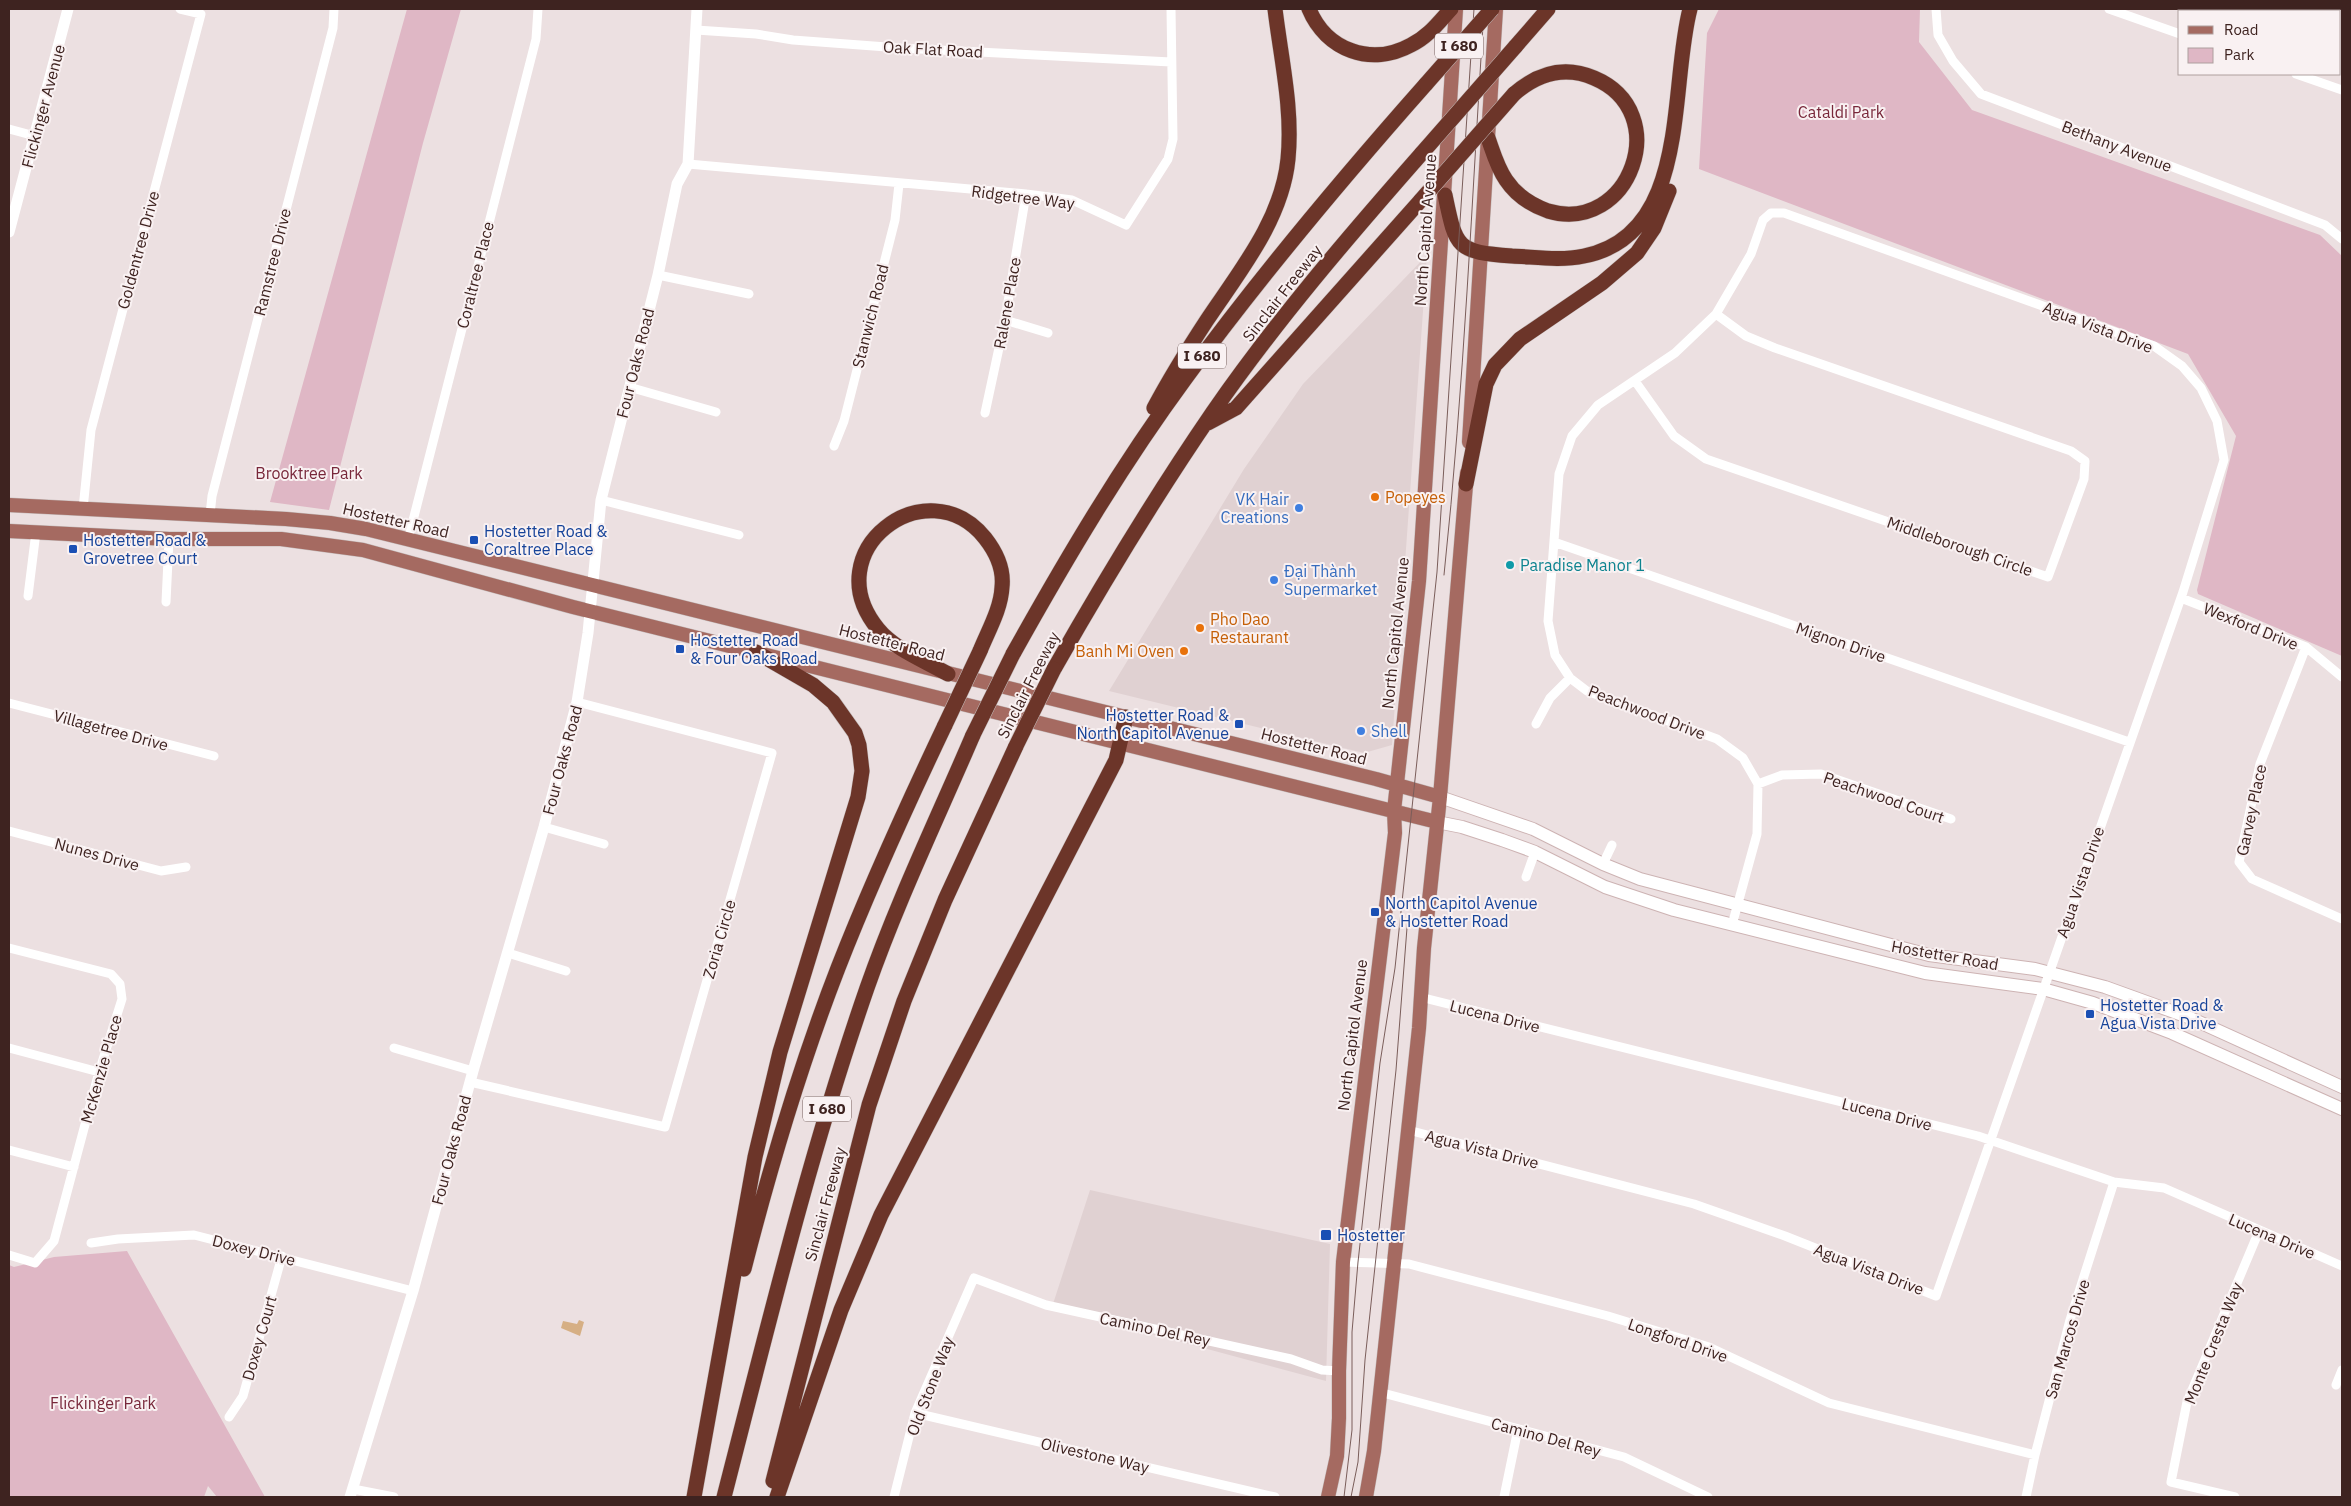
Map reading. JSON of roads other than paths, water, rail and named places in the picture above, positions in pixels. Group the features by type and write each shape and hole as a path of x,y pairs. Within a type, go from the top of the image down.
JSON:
{"highway":[{"path":"1121,471 1180,361 1260,240 1280,193 1288,162 1289,125 1275,9"},
{"path":"1309,9 1324,34 1335,43 1360,54 1380,55 1399,51 1420,40 1454,10"},
{"name":"Sinclair Freeway","path":"724,1497 788,1247 831,1095 868,986 907,886 974,735 1013,654 1064,562 1121,471 1184,380 1318,207 1492,9"},
{"name":"Sinclair Freeway","path":"769,1497 869,1105 904,1001 945,900 1016,746 1054,669 1105,579 1205,425 1302,295 1349,236 1548,9"},
{"path":"1445,195 1456,239 1466,248 1481,254 1572,258 1599,252 1611,246 1642,220 1654,204 1662,182 1673,135 1684,40 1690,9"},
{"path":"1205,425 1236,408 1514,94 1536,78 1562,71 1576,72 1604,82 1626,102 1632,114 1638,144 1631,173 1616,194 1594,208 1568,214 1554,212 1527,201 1516,192 1498,167 1488,138"},
{"path":"1466,484 1486,384 1495,365 1511,346 1615,274 1637,253 1654,228 1671,185 1674,171 1673,135"},
{"path":"704,1440 730,1324 756,1223 805,1059 837,970 872,883 980,651 994,617 1002,587 1002,572 990,544 969,523 956,516 941,512 924,512 908,515 884,527 875,536 863,556 858,579 863,603 878,630 888,639 948,674"},
{"path":"694,1497 755,1157 766,1107 803,974 858,797 862,771 859,745 855,733 833,702 813,685 756,652"},
{"path":"778,1497 841,1310 881,1215 1116,760 1122,743 1126,717"}],"main road":[{"path":"1366,1497 1374,1451 1419,1028 1420,997 1440,797 1466,484 1496,9"},
{"name":"North Capitol Avenue","path":"1328,1497 1337,1456 1339,1418 1338,1371 1343,1262 1395,833 1394,810 1419,581 1445,195 1454,10"},
{"name":"Hostetter Road","path":"9,505 330,523 408,540 1126,717 1440,797 1533,829 1603,864 1640,879 1738,906 1929,955 2049,972 2105,986 2188,1017 2342,1088"},
{"name":"Hostetter Road","path":"9,531 169,539 281,539 363,550 589,612 1470,829 1535,852 1598,884 1632,897 1732,925 1925,973 2043,989 2092,1003 2172,1033 2342,1109"}],"street":[{"name":"Flickinger Avenue","path":"9,232 68,9"},
{"name":"Goldentree Drive","path":"82,509 90,430 201,14 180,9"},
{"name":"Ramstree Drive","path":"210,515 214,487 332,28 334,9"},
{"name":"Coraltree Place","path":"408,540 536,39 538,9"},
{"name":"Four Oaks Road","path":"352,1493 413,1290 471,1077 544,827 577,702 601,500 658,275 677,184 688,164 697,9"},
{"name":"Ridgetree Way","path":"688,164 1026,194 1072,200 1126,225 1168,159 1173,139 1170,62 1171,9"},
{"name":"Bethany Avenue","path":"1936,9 1938,35 1953,61 1981,94 2325,225 2342,239"},
{"path":"2109,9 2178,33"},
{"name":"Oak Flat Road","path":"696,30 900,48 1170,62"},
{"path":"2299,75 2342,90"},
{"path":"9,129 35,136"},
{"name":"Stanwich Road","path":"834,446 844,421 895,220 899,184"},
{"name":"Ralene Place","path":"985,413 1005,320 1026,194"},
{"name":"Peachwood Drive","path":"1758,784 1743,758 1718,739 1587,691 1570,678 1555,655 1548,621 1559,474 1572,436 1598,405 1675,353 1716,314 1751,254 1763,220 1771,213"},
{"name":"Agua Vista Drive","path":"1408,1130 1694,1204 1785,1236 1936,1296 2181,598 2224,460 2217,420 2201,388 2182,366 2154,346 1784,213 1771,213"},
{"path":"658,275 749,294"},
{"name":"Middleborough Circle","path":"1635,381 1674,436 1706,459 2048,576 2084,479 2084,461 2078,456 2071,451 1775,348 1746,336 1716,314"},
{"path":"1005,320 1048,333"},
{"path":"629,387 716,412"},
{"path":"601,500 740,535"},
{"path":"28,596 36,532"},
{"path":"166,602 169,539"},
{"name":"Mignon Drive","path":"1554,542 2129,742"},
{"name":"Wexford Drive","path":"2181,598 2306,647 2342,677"},
{"name":"Garvey Place","path":"2306,647 2260,764 2239,862 2252,879 2342,919"},
{"path":"1536,724 1550,698 1570,678"},
{"name":"Zoria Circle","path":"471,1077 665,1127 772,753 577,702"},
{"name":"Villagetree Drive","path":"9,703 214,756"},
{"name":"Peachwood Court","path":"1758,784 1782,775 1821,774 1951,819"},
{"path":"1732,925 1757,834 1758,784"},
{"path":"544,827 604,844"},
{"name":"Nunes Drive","path":"9,831 161,871 186,867"},
{"path":"1603,864 1612,845"},
{"path":"1526,877 1535,852"},
{"name":"McKenzie Place","path":"9,948 111,974 120,984 122,999 54,1241 35,1263 9,1255"},
{"path":"508,953 566,971"},
{"name":"Lucena Drive","path":"1420,997 1992,1140 2114,1182 2164,1188 2342,1266"},
{"path":"9,1048 100,1072"},
{"path":"394,1048 471,1077"},
{"path":"9,1150 74,1167"},
{"name":"San Marcos Drive","path":"2026,1497 2070,1320 2114,1182"},
{"name":"Monte Cresta Way","path":"2235,1497 2170,1482 2187,1402 2259,1231"},
{"name":"Doxey Drive","path":"91,1243 118,1239 194,1235 413,1290"},
{"name":"Doxey Court","path":"230,1418 243,1396 282,1256"},
{"name":"Longford Drive","path":"1343,1262 1410,1264 1608,1316 1709,1347 1829,1403 2035,1455"},
{"name":"Camino Del Rey","path":"974,1278 1046,1305 1291,1360 1322,1370 1338,1371"},
{"name":"Old Stone Way","path":"894,1497 916,1413 974,1278"},
{"path":"2336,1385 2342,1370"},
{"name":"Camino Del Rey","path":"1379,1392 1624,1457 1708,1497"},
{"name":"Olivestone Way","path":"916,1413 1275,1497"},
{"path":"1504,1497 1518,1429"},
{"path":"352,1493 394,1497"}],"tram line":[{"path":"1344,1497 1352,1430 1352,1332 1358,1262 1380,1063 1395,968 1437,572 1474,9"},
{"path":"1444,575 1457,434 1484,9"},
{"path":"1351,1497 1358,1462 1365,1360 1396,1070 1408,915"}],"place":[{"name":"Popeyes","path":"1375,497"},
{"name":"VK Hair Creations","path":"1299,508"},
{"name":"Hostetter Road & Coraltree Place","path":"474,540"},
{"name":"Hostetter Road & Grovetree Court","path":"73,549"},
{"name":"Paradise Manor 1","path":"1510,565"},
{"name":"Đại Thành Supermarket","path":"1274,580"},
{"name":"Pho Dao Restaurant","path":"1200,628"},
{"name":"Hostetter Road & Four Oaks Road","path":"680,649"},
{"name":"Banh Mi Oven","path":"1184,651"},
{"name":"Hostetter Road & North Capitol Avenue","path":"1239,724"},
{"name":"Shell","path":"1361,731"},
{"name":"North Capitol Avenue & Hostetter Road","path":"1375,912"},
{"name":"Hostetter Road & Agua Vista Drive","path":"2090,1014"},
{"name":"Hostetter","path":"1326,1235"}],"park label":[{"name":"Cataldi Park","path":"1841,112"},
{"name":"Brooktree Park","path":"309,473"},
{"name":"Flickinger Park","path":"103,1403"}]}
